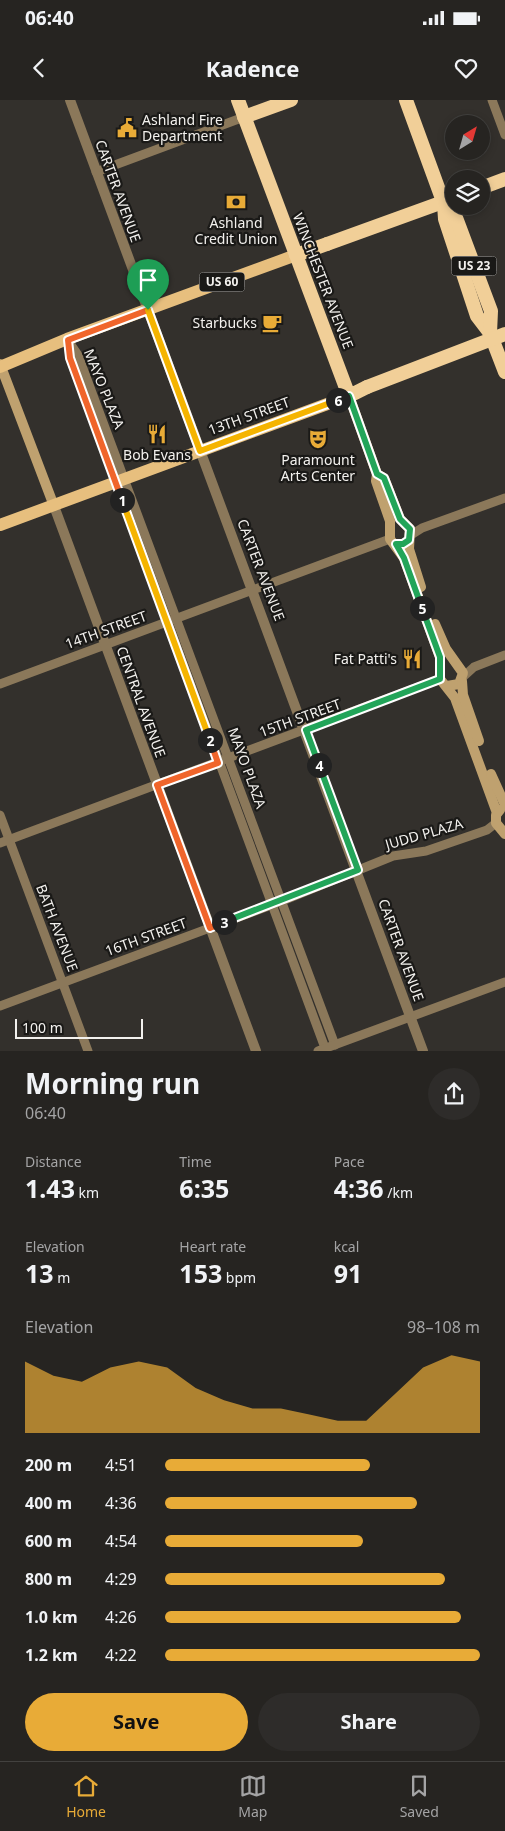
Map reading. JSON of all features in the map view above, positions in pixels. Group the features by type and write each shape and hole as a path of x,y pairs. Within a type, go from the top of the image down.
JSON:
{"highway":[{"name":"WINCHESTER AVENUE","path":"238,100 349,396"},
{"path":"244,117 291,100"},
{"name":"US 23","path":"406,100 445,192"},
{"path":"490,185 505,179"},
{"path":"296,255 445,202"},
{"name":"US 23","path":"455,215 491,311 490,333 505,372"},
{"name":"13TH STREET","path":"349,396 367,387 505,334"}],"main road":[{"name":"US 60","path":"0,366 296,255"},
{"name":"CENTRAL AVENUE","path":"0,366 54,506"},
{"name":"13TH STREET","path":"0,525 349,396"},
{"name":"WINCHESTER AVENUE","path":"349,396 377,474 376,481 390,521 393,542"},
{"name":"WINCHESTER AVENUE","path":"377,474 384,478 396,511 408,531 410,551 430,610 446,649 457,664"},
{"path":"390,528 396,523 408,531 403,544 393,542"},
{"path":"393,542 404,558 440,657 443,683 463,720 502,823"},
{"path":"440,668 447,663 457,664 463,679 462,695 487,766 505,805"},
{"path":"443,683 455,686 463,679"}],"street":[{"name":"CARTER AVENUE","path":"70,100 358,870 423,1051"},
{"path":"492,100 505,135"},
{"path":"96,172 244,117"},
{"name":"MAYO PLAZA","path":"68,340 78,356 120,480 172,621 218,763 321,1050"},
{"path":"408,531 422,528 505,498"},
{"name":"CENTRAL AVENUE","path":"54,506 256,1051"},
{"name":"14TH STREET","path":"0,684 393,542"},
{"name":"MAYO PLAZA","path":"172,621 229,758 335,1045"},
{"path":"463,679 474,667 505,655"},
{"path":"457,664 474,667"},
{"name":"15TH STREET","path":"4,841 306,730 443,683"},
{"name":"BATH AVENUE","path":"0,815 4,841 63,982 88,1051"},
{"name":"JUDD PLAZA","path":"358,870 393,856 426,851 502,823"},
{"name":"16TH STREET","path":"0,1006 282,901 358,870"},
{"path":"321,1050 505,982"}],"place":[{"name":"Ashland Fire Department","path":"127,128"},
{"name":"Ashland Credit Union","path":"236,202"},
{"name":"Starbucks","path":"272,323"},
{"name":"Bob Evans","path":"157,434"},
{"name":"Paramount Arts Center","path":"318,439"},
{"name":"Fat Patti's","path":"412,659"}],"route":[{"path":"148,310 200,451 349,396 377,474 384,478 400,519 410,529 411,536 409,540 400,545 396,544 404,558 441,661 440,679 306,730 358,870 210,928 157,785 218,763 70,358 68,340 148,310"}]}
